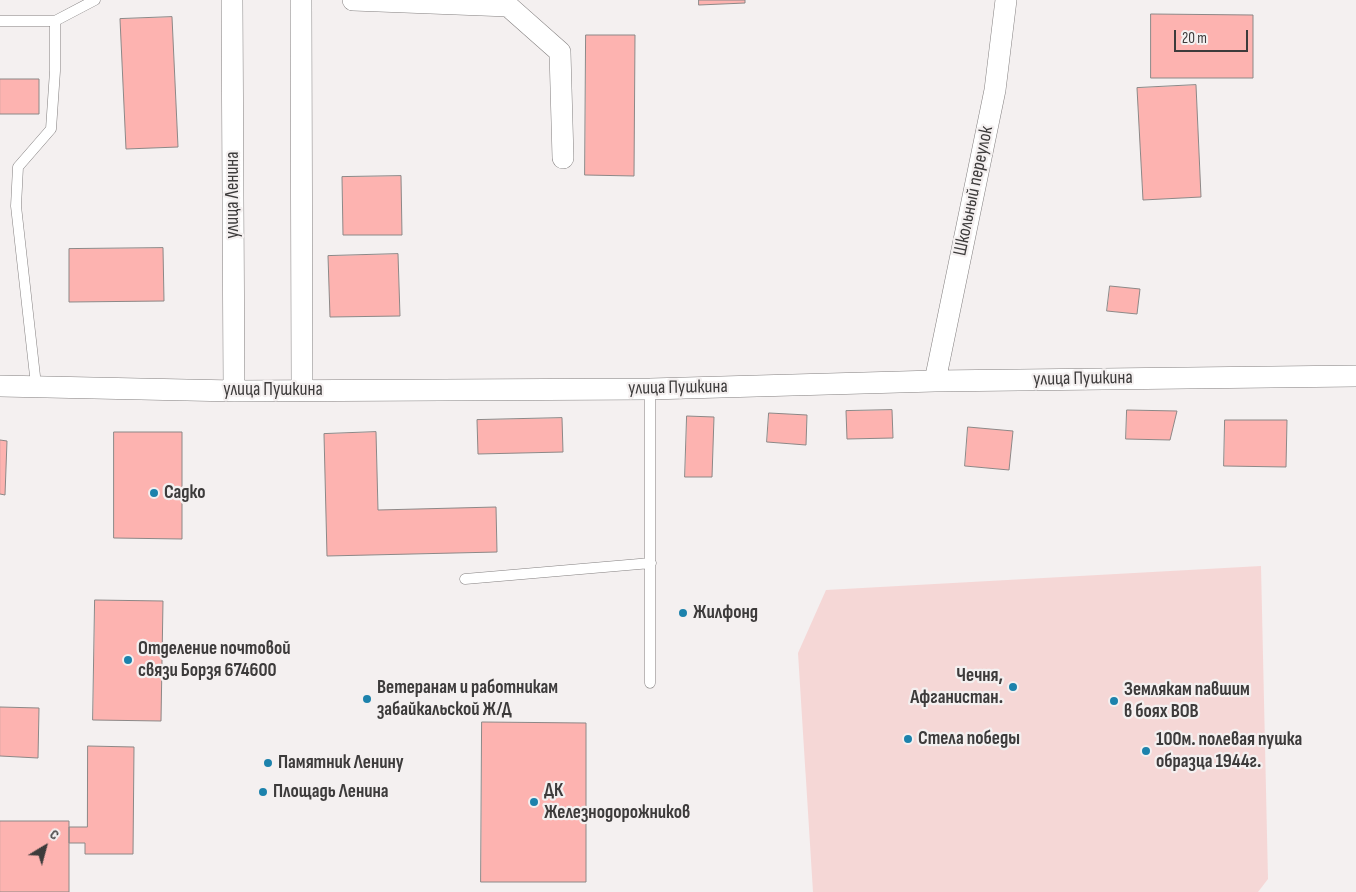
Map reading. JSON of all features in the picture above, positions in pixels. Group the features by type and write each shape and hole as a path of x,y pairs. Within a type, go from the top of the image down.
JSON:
{"street":[{"name":"улица Ленина","path":"232,0 234,391"},
{"path":"301,0 302,390"},
{"path":"353,0 508,6 560,52 563,158"},
{"name":"Школьный переулок","path":"935,381 995,90 1006,0"},
{"name":"улица Пушкина","path":"0,386 36,385 234,391 650,390 935,381 1356,376"}],"lane":[{"path":"0,21 54,22 95,0"},
{"path":"36,385 16,206 18,167 51,129 55,72 54,22"},
{"path":"650,390 650,683"},
{"path":"465,579 651,563"}],"shaded area":[{"path":"1261,566 1268,879 1258,892 813,892 798,653 826,590"}],"building":[{"path":"699,0 745,0 745,3 699,5"},
{"path":"1151,14 1253,15 1253,78 1151,78"},
{"path":"172,17 178,147 126,149 120,19"},
{"path":"586,35 635,35 634,176 585,175"},
{"path":"0,79 39,79 39,114 0,114"},
{"path":"1196,85 1201,197 1143,200 1137,88"},
{"path":"401,176 402,235 343,235 342,177"},
{"path":"163,248 164,301 69,302 69,249"},
{"path":"398,254 400,316 330,317 328,256"},
{"path":"1110,286 1140,289 1137,314 1107,311"},
{"path":"892,410 893,438 847,439 846,411"},
{"path":"1127,410 1177,411 1170,440 1126,439"},
{"path":"769,413 807,415 806,445 767,442"},
{"path":"687,416 714,417 712,477 685,477"},
{"path":"562,418 563,452 478,454 477,420"},
{"path":"1225,420 1287,420 1286,467 1224,466"},
{"path":"968,427 1013,431 1009,470 965,466"},
{"path":"114,432 182,432 182,539 114,538"},
{"path":"376,432 378,510 496,507 497,552 327,556 324,434"},
{"path":"0,440 7,441 5,495 0,494"},
{"name":"Отделение почтовой связи Борзя 674600","path":"95,600 163,601 161,721 93,720"},
{"path":"0,707 39,708 38,758 0,756"},
{"name":"ДК Железнодорожников","path":"482,722 586,723 586,882 481,882"},
{"path":"88,746 134,747 133,854 85,854 85,843 69,843 69,827 87,827"},
{"path":"0,821 69,821 69,892 0,892"}],"place":[{"name":"Садко","path":"154,493"},
{"name":"Жилфонд","path":"683,613"},
{"name":"Отделение почтовой связи Борзя 674600","path":"128,660"},
{"name":"Чечня, Афганистан.","path":"1013,687"},
{"name":"Ветеранам и работникам забайкальской Ж/Д","path":"367,699"},
{"name":"Землякам павшим в боях ВОВ","path":"1114,701"},
{"name":"Стела победы","path":"908,739"},
{"name":"100м. полевая пушка образца 1944г.","path":"1146,751"},
{"name":"Памятник Ленину","path":"268,763"},
{"name":"Площадь Ленина","path":"263,792"},
{"name":"ДК Железнодорожников","path":"534,802"}]}
